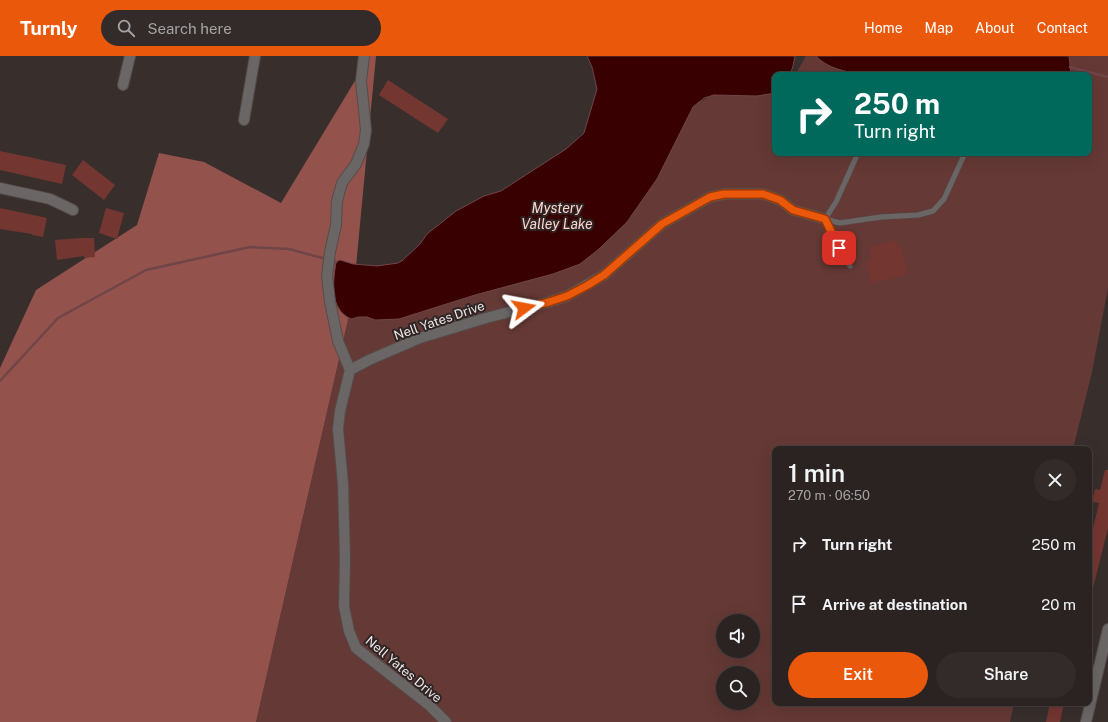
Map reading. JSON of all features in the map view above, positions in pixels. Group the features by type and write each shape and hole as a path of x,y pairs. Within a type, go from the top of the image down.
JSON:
{"street":[{"path":"123,85 130,56"},
{"path":"244,120 256,56"},
{"path":"350,370 338,341 330,302 327,276 330,252 336,225 337,201 342,183 356,164 364,144 366,130 361,81 364,56"},
{"path":"0,188 50,199 73,210"},
{"name":"Nell Yates Drive","path":"446,722 429,705 356,648 349,631 344,606 345,559 343,484 338,429 340,411 350,370 420,338 567,296 604,275 662,224 710,197 724,194 763,194 780,200 793,210 825,219"},
{"path":"1092,697 1108,629"},
{"path":"1086,722 1090,706"}],"lane":[{"path":"825,219 836,202 857,156"},
{"path":"825,219 840,223 881,217 918,215 932,211 944,199 964,156"},
{"path":"825,219 839,248 850,266"}],"shaded area":[{"path":"370,56 376,56 353,298 256,722 0,722 0,368 36,290 137,225 159,153 204,162 281,203"},
{"path":"806,56 951,56 997,72 797,72"},
{"path":"1065,56 1108,56 1108,288 1092,372 1074,446 772,446 772,706 1013,706 1010,722 256,722 353,298 679,113 743,79 772,77 772,156 1092,156 1092,72 1062,72"}],"water":[{"name":"Mystery Valley Lake","path":"587,56 795,56 791,72 772,72 772,94 757,96 714,95 704,98 693,107 657,179 627,222 599,249 580,264 553,274 475,295 399,319 375,320 367,317 359,317 351,319 339,309 334,294 336,262 340,260 353,264 377,266 398,263 420,244 427,234 456,211 484,196 501,191 566,149 584,133 597,89 592,67"},
{"path":"816,56 1069,56 1071,72 850,72 835,68"}],"building":[{"path":"388,80 448,119 438,133 379,95"},
{"path":"0,151 66,165 62,184 0,170"},
{"path":"83,160 115,185 104,200 72,175"},
{"path":"0,208 47,218 43,237 0,229"},
{"path":"106,208 124,213 117,239 99,233"},
{"path":"94,238 95,257 84,258 84,256 57,260 55,240"},
{"path":"896,240 898,247 901,246 908,274 871,283 866,262 872,260 869,247"},
{"path":"1105,470 1108,470 1108,528 1092,592 1092,532 1099,503 1092,502 1095,489 1100,490"},
{"path":"1049,706 1063,706 1060,722 1046,722"}],"waterway":[{"path":"1070,67 1089,72"},
{"path":"1092,73 1108,77"},
{"path":"0,381 58,318 146,270 250,247 289,249 326,259"},
{"path":"330,261 336,262"}],"route":[{"path":"524,308 567,296 588,285 604,275 662,224 699,202 710,197 724,194 763,194 780,200 793,210 825,219 839,248"}]}
